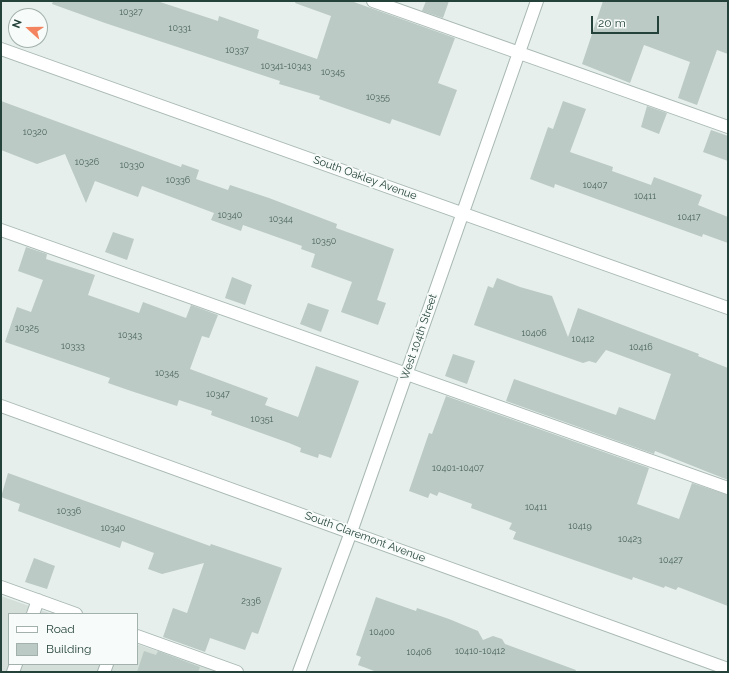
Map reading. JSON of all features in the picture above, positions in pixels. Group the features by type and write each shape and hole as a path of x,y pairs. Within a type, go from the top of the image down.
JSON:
{"street":[{"path":"374,1 728,127"},
{"name":"West 104th Street","path":"299,672 351,532 537,1"},
{"name":"South Oakley Avenue","path":"1,48 728,308"},
{"path":"1,230 728,488"},
{"name":"South Claremont Avenue","path":"1,406 728,669"},
{"path":"1,587 73,613"},
{"path":"33,613 38,600"},
{"path":"138,636 237,672"}],"shaded area":[{"path":"1,596 49,613 8,613 8,665 138,665 138,644 217,672 1,672"}],"building":[{"path":"53,1 157,1 218,21 219,16 259,30 257,38 317,59 331,16 295,3 296,1 351,1 455,38 438,83 457,90 440,136 392,119 390,124 319,99 320,96 279,84 280,81 52,4"},
{"path":"426,1 449,1 443,18 422,11"},
{"path":"603,1 728,1 728,54 717,50 697,105 678,98 690,62 644,45 630,83 582,64"},
{"path":"1,101 181,167 182,164 199,170 196,179 228,190 230,185 269,198 337,224 336,228 394,249 377,300 386,303 378,325 341,312 352,282 311,267 315,254 301,249 302,246 243,225 241,231 211,220 214,213 142,186 138,197 95,181 86,203 65,154 37,164 1,150"},
{"path":"563,101 586,109 570,152 613,167 612,171 651,185 654,177 702,195 698,205 728,217 728,243 703,234 702,237 555,184 554,188 530,179 548,127 553,129"},
{"path":"647,106 667,113 659,134 641,127"},
{"path":"711,130 728,136 728,161 703,152"},
{"path":"113,232 134,239 127,260 105,252"},
{"path":"26,247 47,254 46,259 95,275 88,295 139,313 143,302 186,318 191,305 218,315 209,338 202,336 190,369 268,398 265,405 298,417 316,366 359,381 331,458 319,454 318,458 300,452 301,448 289,443 211,415 212,411 179,400 177,406 131,391 108,383 110,378 5,342 17,307 31,312 43,280 18,271"},
{"path":"232,277 252,285 245,305 225,298"},
{"path":"497,278 520,287 552,296 568,337 578,308 699,354 698,356 728,368 728,480 655,451 654,454 506,401 514,379 616,415 619,407 655,420 671,374 606,350 596,363 589,361 583,363 474,325 488,286 493,288"},
{"path":"308,303 329,310 321,332 300,324"},
{"path":"453,354 475,361 467,384 445,376"},
{"path":"446,396 649,468 637,504 679,519 692,483 728,495 728,606 678,587 676,590 665,586 664,588 633,577 632,580 513,539 516,532 509,529 512,523 471,508 472,504 439,492 437,496 430,493 428,498 409,491 429,433 432,434"},
{"path":"8,473 210,546 211,544 282,568 258,634 252,632 245,650 210,638 205,652 163,637 173,608 187,613 204,563 162,574 148,569 154,553 122,541 120,548 18,511 20,504 1,497"},
{"path":"34,558 55,566 47,589 25,582"},
{"path":"376,597 416,611 417,608 449,619 478,631 483,640 493,636 502,639 505,644 576,670 575,672 377,672 358,665 361,657 356,655"},
{"path":"144,651 156,655 158,651 200,667 198,672 137,672"}]}
